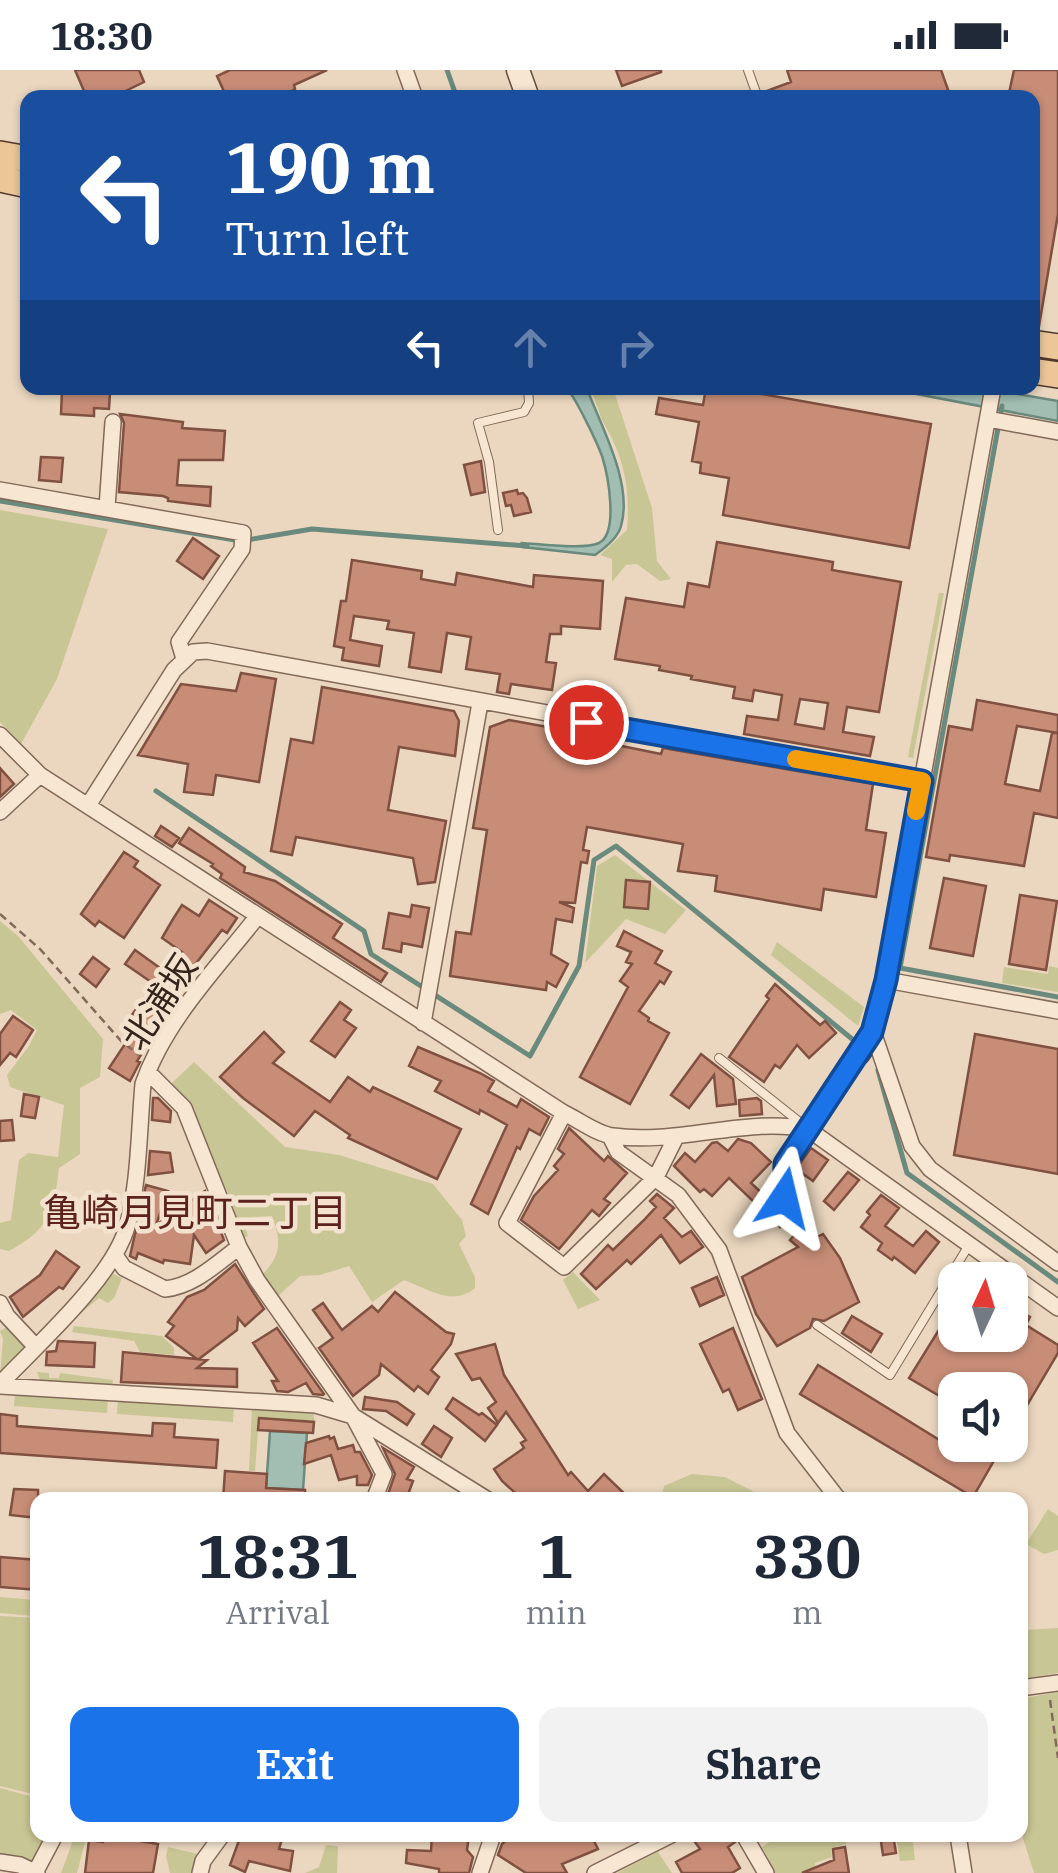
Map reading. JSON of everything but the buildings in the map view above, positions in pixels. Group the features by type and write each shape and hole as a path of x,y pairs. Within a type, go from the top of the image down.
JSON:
{"street":[{"path":"784,1198 782,1169 866,1043 886,980 992,395"},
{"path":"988,414 1058,432"},
{"path":"107,508 113,422"},
{"path":"0,490 107,508 242,541 179,642 184,659"},
{"path":"89,804 184,659 193,652 206,651 922,781"},
{"path":"424,1022 480,702"},
{"path":"0,735 40,775 564,1113 610,1136 676,1136 776,1126 808,1129 1058,1308"},
{"path":"0,812 40,775"},
{"name":"北浦坂","path":"0,1386 116,1255 126,1229 149,1067 188,1004 257,917"},
{"path":"886,980 1058,1011"},
{"path":"866,1043 920,1158 1058,1262"},
{"path":"149,1067 184,1108 239,1247 257,1280 352,1416 384,1474 377,1492"},
{"path":"564,1113 507,1224 560,1266 567,1266 656,1177 676,1136"},
{"path":"610,1136 618,1152 678,1194 720,1250 787,1433 832,1492"},
{"path":"116,1255 124,1268 165,1289 188,1284 239,1247"},
{"path":"0,1303 36,1347"},
{"path":"0,1386 316,1405 352,1416 475,1492"},
{"path":"1028,1687 1053,1684"},
{"path":"0,1862 36,1872 51,1842"},
{"path":"200,1873 202,1862 217,1842"},
{"path":"480,1873 484,1842"},
{"path":"484,1855 490,1842"},
{"path":"596,1873 646,1842"},
{"path":"748,1842 766,1873"},
{"path":"959,1842 964,1873"}],"lane":[{"path":"498,530 478,423 524,412 528,395"},
{"path":"720,1058 808,1129"},
{"path":"816,1325 890,1375 969,1244"}],"path":[{"path":"0,914 40,949 149,1067"},
{"path":"1053,1684 1058,1758"}],"shaded area":[{"path":"571,395 589,395 615,458 624,510 619,530 595,555 523,547 522,543 592,545 605,537 610,516 607,476 586,421"},
{"path":"615,395 652,508 657,561 671,579 660,581 637,564 626,565 612,582 612,559 600,555 627,530 628,501 617,450 593,397"},
{"path":"922,395 1023,395 1058,401 1058,421"},
{"path":"0,510 108,529 57,679 21,744 0,722"},
{"path":"939,593 944,593 913,758 908,757"},
{"path":"615,855 686,910 665,934 626,919 585,963 597,866"},
{"path":"0,921 18,936 103,1039 100,1077 80,1088 80,1154 59,1168 52,1208 41,1227 9,1251 0,1249 0,1223 11,1220 19,1160 28,1153 58,1157 64,1105 10,1087 7,1075 37,1030 11,1010 0,1014"},
{"path":"777,942 864,1007 858,1026 771,955"},
{"path":"1049,966 1058,968 1058,992 1002,983 1004,967 1048,974"},
{"path":"194,1062 285,1147 339,1155 433,1184 462,1220 466,1236 459,1244 475,1277 475,1288 449,1296 404,1280 372,1302 349,1266 320,1275 300,1276 278,1296 261,1276 278,1248 272,1216 253,1217 245,1225 248,1236 244,1238 228,1193 206,1151 197,1119 172,1083"},
{"path":"109,1272 122,1278 114,1298 108,1303 99,1298 74,1319 66,1319"},
{"path":"573,1272 600,1300 578,1309 563,1280"},
{"path":"9,1326 29,1346 0,1375 0,1331"},
{"path":"74,1326 162,1336 174,1348 174,1355 140,1352 134,1341 72,1332"},
{"path":"37,1372 49,1373 49,1378 59,1378 60,1373 113,1380 112,1387 41,1382"},
{"path":"15,1392 108,1399 107,1413 14,1406"},
{"path":"118,1397 234,1406 233,1422 117,1414"},
{"path":"252,1409 314,1414 314,1421 259,1417 255,1471 249,1471"},
{"path":"270,1431 307,1433 303,1490 266,1488"},
{"path":"692,1474 725,1477 754,1492 663,1492 664,1486"},
{"path":"1048,1509 1058,1516 1058,1550 1044,1554 1028,1545"},
{"path":"0,1597 30,1600 30,1616 0,1613"},
{"path":"0,1616 30,1618 30,1793 0,1786"},
{"path":"1058,1628 1058,1673 1028,1678 1028,1630"},
{"path":"1058,1692 1058,1873 1034,1873 1024,1842 1028,1842 1028,1698"},
{"path":"0,1788 30,1796 30,1842 41,1842 34,1861 0,1856"},
{"path":"72,1842 85,1842 77,1873 61,1873"},
{"path":"770,1842 847,1842 831,1848 832,1857 815,1863 816,1873 775,1873 762,1847"},
{"path":"897,1842 913,1842 915,1860 900,1861"},
{"path":"326,1845 338,1846 337,1873 305,1873 319,1867"},
{"path":"168,1847 198,1854 195,1873 170,1873"},
{"path":"658,1852 672,1873 617,1873"}],"waterway":[{"path":"447,70 454,90"},
{"path":"1002,406 900,968 1058,997"},
{"path":"0,501 241,541 312,529 527,546"},
{"path":"156,791 364,931 371,954 530,1056 579,966 594,860 616,846 857,1043"},
{"path":"878,1070 907,1173 1058,1282"}],"slow traffic":[{"path":"796,759 922,781 916,811"}],"district":[{"name":"亀崎月見町二丁目","path":"195,1211"}],"route":[{"path":"586,722 922,781 886,980 872,1032 782,1169 784,1198"}]}
